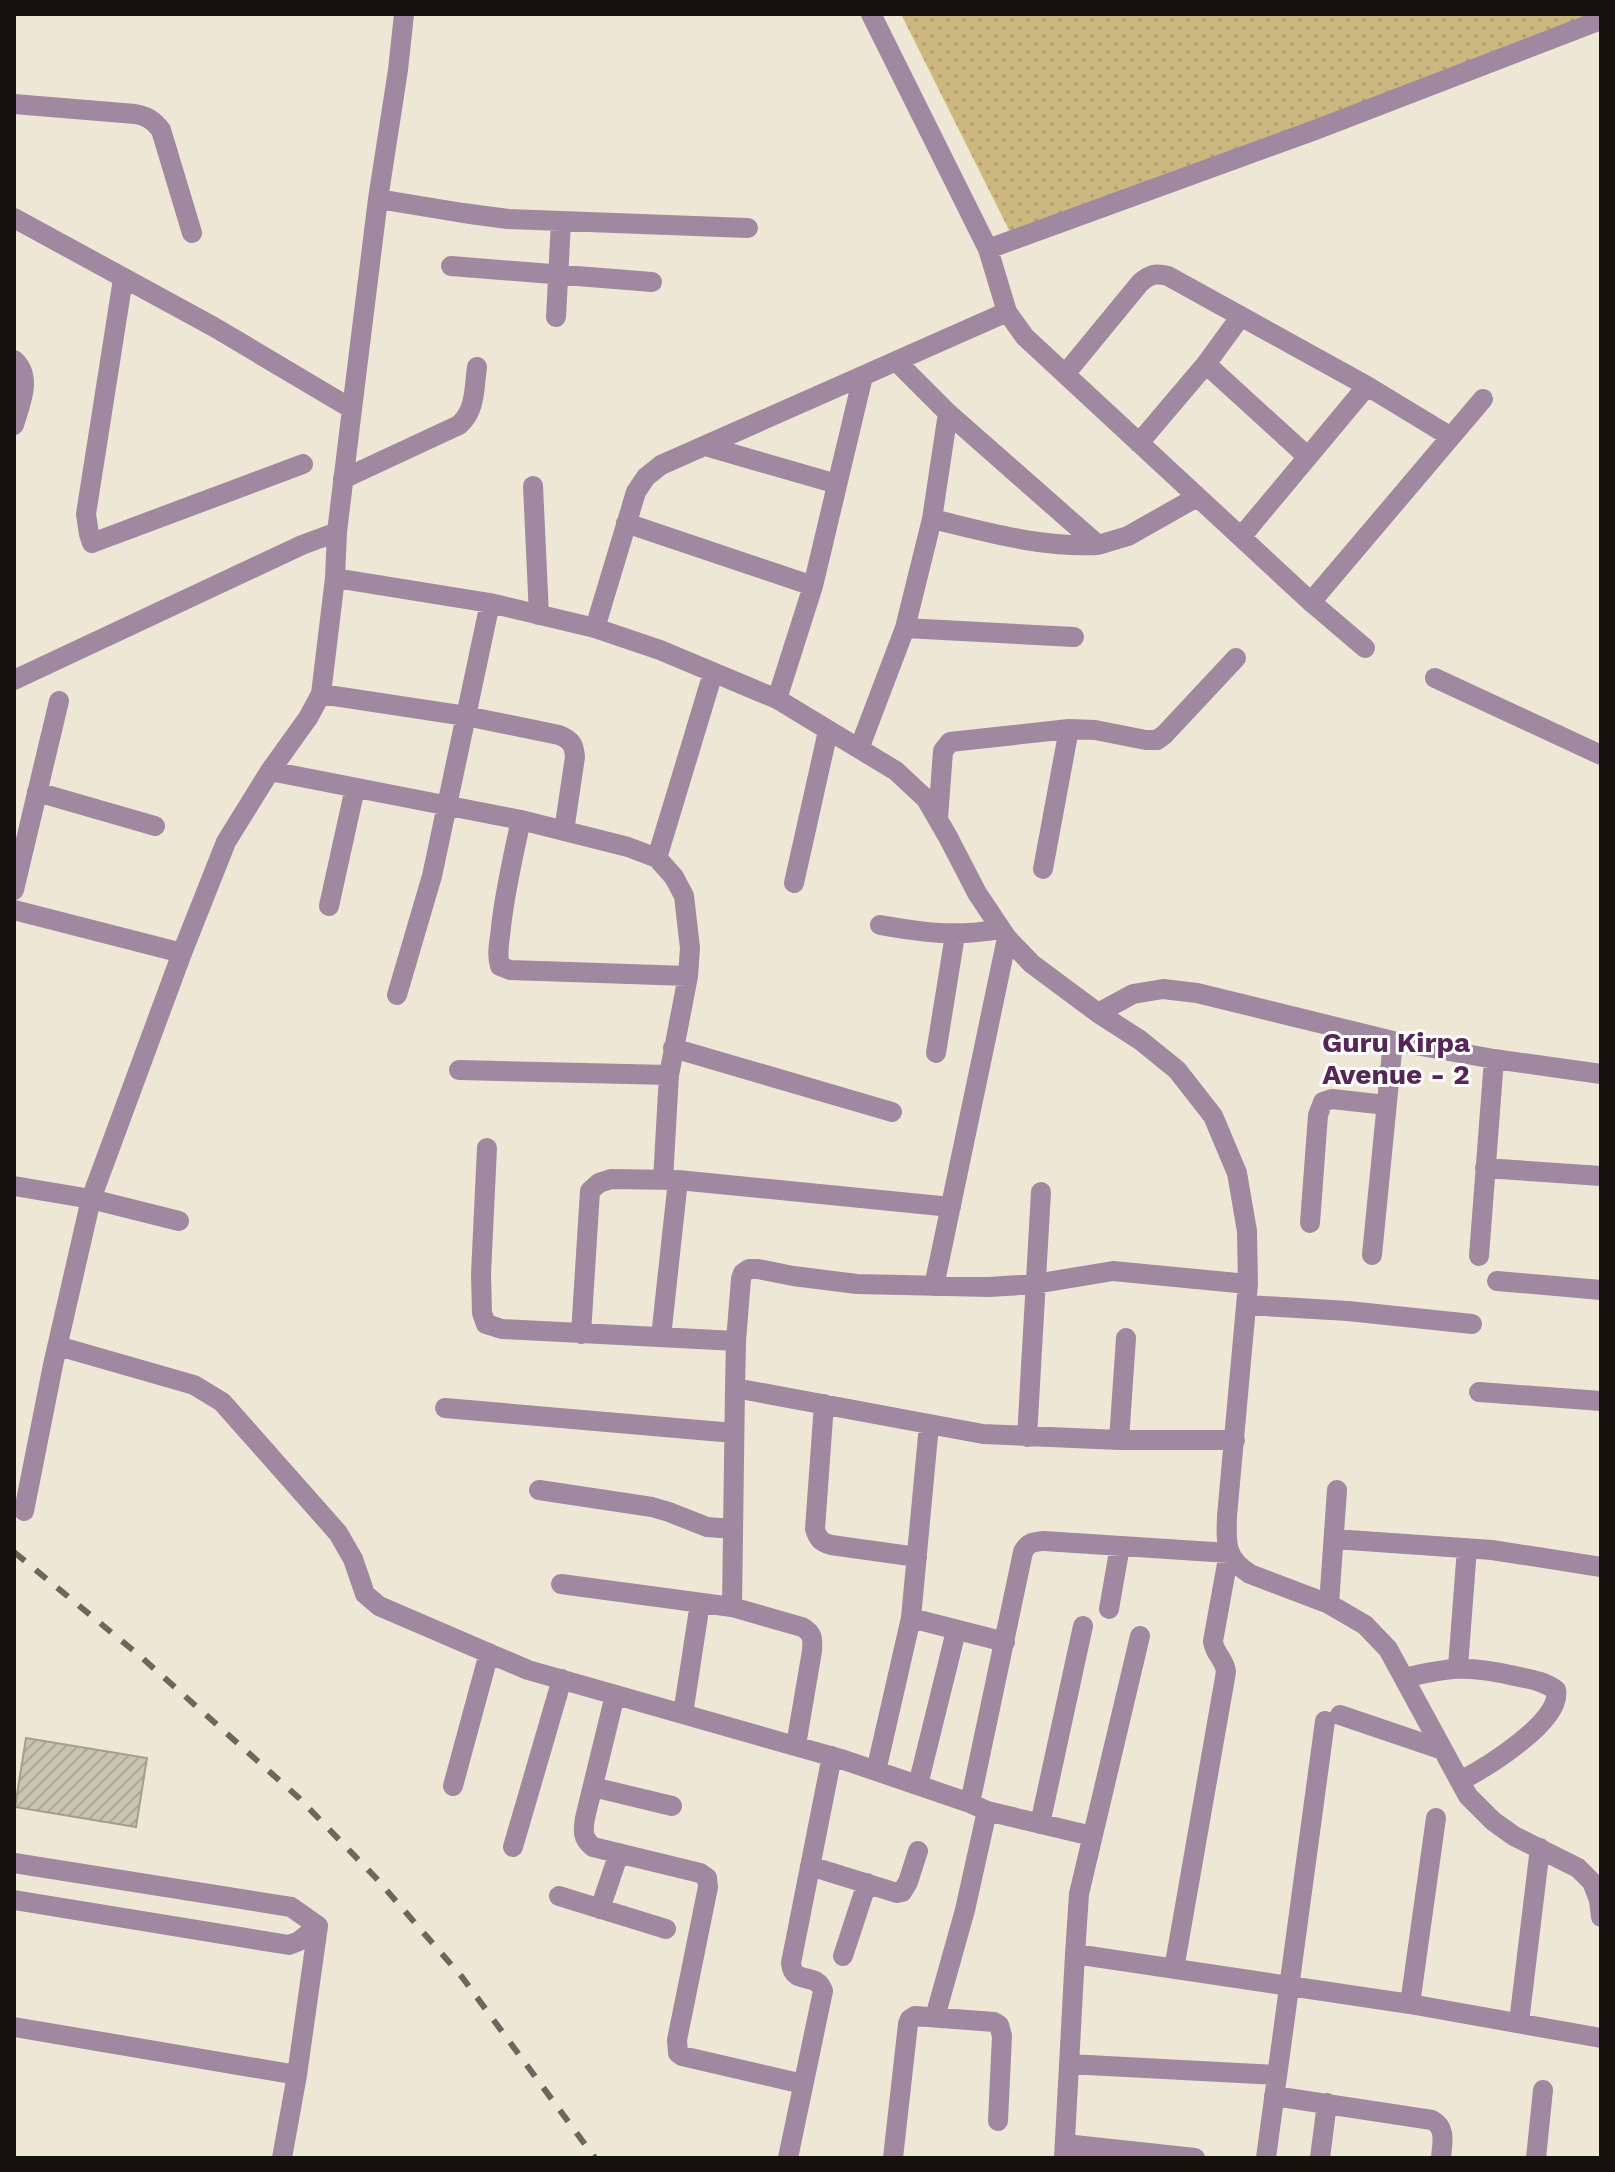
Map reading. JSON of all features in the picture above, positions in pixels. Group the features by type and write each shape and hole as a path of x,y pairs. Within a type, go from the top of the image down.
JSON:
{"street":[{"path":"24,1511 91,1199 226,842 321,694 343,479 404,14"},
{"path":"871,14 988,249 1007,312 1025,337 1311,602 1365,648"},
{"path":"988,249 1315,130 1601,20"},
{"path":"14,104 135,114 154,121 161,130 192,233"},
{"path":"378,199 463,213 561,222 748,228"},
{"path":"14,218 214,327 352,409"},
{"path":"556,317 561,222"},
{"path":"451,266 652,282"},
{"path":"1066,373 1148,276 1157,273 1168,276 1367,386 1451,437"},
{"path":"123,279 86,514 92,543 303,464"},
{"path":"595,628 636,492 646,477 661,465 1007,312"},
{"path":"1139,443 1206,364 1241,316"},
{"path":"14,360 23,369 24,377 14,425"},
{"path":"896,361 948,413 1098,545"},
{"path":"1206,364 1308,457"},
{"path":"343,479 459,425 468,417 472,405 477,367"},
{"path":"777,699 813,586 863,376"},
{"path":"1241,537 1367,386"},
{"path":"1311,602 1483,399"},
{"path":"859,749 905,628 932,519 948,413"},
{"path":"705,446 837,484"},
{"path":"533,486 539,615"},
{"path":"932,519 1038,543 1072,547 1098,545 1128,536 1197,497"},
{"path":"626,523 813,586"},
{"path":"14,680 302,545 337,532"},
{"path":"335,578 490,603 595,628 660,650 777,699 896,771 926,799 977,893 1004,934 1032,964 1177,1070 1213,1116 1237,1173 1247,1231 1248,1294 1226,1536 1229,1553 1213,1641 1216,1652 1226,1665 1226,1672 1174,1969"},
{"path":"397,995 432,876 490,603"},
{"path":"905,628 1074,637"},
{"path":"938,819 943,751 950,742 1069,729 1157,740 1236,658"},
{"path":"657,858 713,673"},
{"path":"1435,678 1601,755"},
{"path":"321,694 466,716 570,740 575,746 575,757 564,831"},
{"path":"14,890 59,701"},
{"path":"1043,869 1069,729"},
{"path":"794,883 828,731"},
{"path":"270,771 521,820 628,847 657,858 674,877 684,896 690,948 688,976 669,1075 671,1180 661,1337"},
{"path":"329,906 355,788"},
{"path":"37,792 155,826"},
{"path":"521,820 503,908 498,960 504,969 688,976"},
{"path":"14,910 182,953"},
{"path":"880,925 955,935 1004,934"},
{"path":"934,1286 1004,934"},
{"path":"936,1053 955,935"},
{"path":"1098,1013 1133,994 1174,990 1393,1041 1601,1074"},
{"path":"1372,1255 1393,1041"},
{"path":"673,1048 892,1112"},
{"path":"1479,1256 1494,1059"},
{"path":"459,1070 669,1075"},
{"path":"1310,1223 1318,1115 1323,1102 1332,1099 1386,1105"},
{"path":"487,1148 481,1274 482,1313 486,1324 502,1329 736,1341"},
{"path":"1485,1168 1601,1176"},
{"path":"581,1334 590,1191 599,1183 611,1179 671,1180 951,1207"},
{"path":"14,1186 91,1199 179,1221"},
{"path":"1027,1437 1041,1192"},
{"path":"732,1607 736,1341 741,1279 749,1269 857,1284 989,1287 1035,1284 1113,1271 1348,1311 1472,1324"},
{"path":"1497,1281 1601,1290"},
{"path":"1119,1440 1126,1338"},
{"path":"58,1346 194,1385 209,1393 234,1415 338,1533 353,1559 365,1594 371,1600 528,1670 796,1745 978,1807 1092,1836"},
{"path":"735,1388 983,1434 1119,1440 1235,1440"},
{"path":"1479,1392 1601,1401"},
{"path":"824,1404 817,1536 821,1542 831,1545 917,1557"},
{"path":"445,1408 734,1433"},
{"path":"876,1771 911,1618 929,1425"},
{"path":"539,1490 652,1507 707,1527 733,1529"},
{"path":"1329,1604 1337,1490"},
{"path":"1334,1539 1467,1548 1601,1567"},
{"path":"935,2017 965,1910 1005,1642 1027,1545 1044,1541 1229,1553"},
{"path":"1109,1609 1120,1546"},
{"path":"1458,1667 1467,1548"},
{"path":"1229,1553 1238,1566 1250,1574 1329,1604 1365,1625 1388,1649 1468,1796 1493,1821 1514,1836 1578,1868 1592,1882 1600,1905"},
{"path":"561,1584 732,1607 810,1632 812,1651 796,1745"},
{"path":"683,1714 700,1603"},
{"path":"911,1618 1005,1642"},
{"path":"1040,1824 1083,1626"},
{"path":"918,1785 956,1631"},
{"path":"1140,1636 1079,1894 1064,2151 1195,2158"},
{"path":"453,1786 489,1653"},
{"path":"1404,1678 1458,1667 1497,1671 1549,1684 1556,1690 1556,1704 1535,1729 1487,1767 1460,1781"},
{"path":"513,1847 562,1679"},
{"path":"615,1695 583,1831 585,1840 593,1847 700,1873 707,1878 708,1887 677,2040 678,2053 803,2084"},
{"path":"1266,2158 1332,1718 1443,1750"},
{"path":"788,2158 823,1991 817,1981 795,1975 791,1963 832,1756"},
{"path":"593,1787 672,1806"},
{"path":"1410,2004 1436,1818"},
{"path":"1519,2022 1540,1848"},
{"path":"810,1866 897,1893 902,1892 908,1882 918,1851"},
{"path":"600,1909 619,1853"},
{"path":"14,1863 291,1907 318,1926"},
{"path":"843,1956 867,1883"},
{"path":"559,1896 666,1929"},
{"path":"14,1900 289,1945 318,1926"},
{"path":"282,2158 318,1926"},
{"path":"1075,1954 1410,2004 1601,2038"},
{"path":"893,2158 908,2024 915,2016 994,2022 999,2025 1002,2036 998,2121"},
{"path":"14,2027 297,2075"},
{"path":"1069,2064 1277,2075"},
{"path":"1536,2158 1543,2090"},
{"path":"1274,2096 1432,2120 1438,2123 1442,2132 1441,2158"},
{"path":"1320,2158 1327,2103"}],"shaded area":[{"path":"901,14 1601,14 1017,246"}],"building":[{"path":"26,1738 147,1758 136,1827 15,1807"}],"railway":[{"path":"14,1552 140,1656 299,1798 376,1878 462,1977 595,2158"}],"district":[{"name":"Guru Kirpa Avenue - 2","path":"1396,1058"}]}
